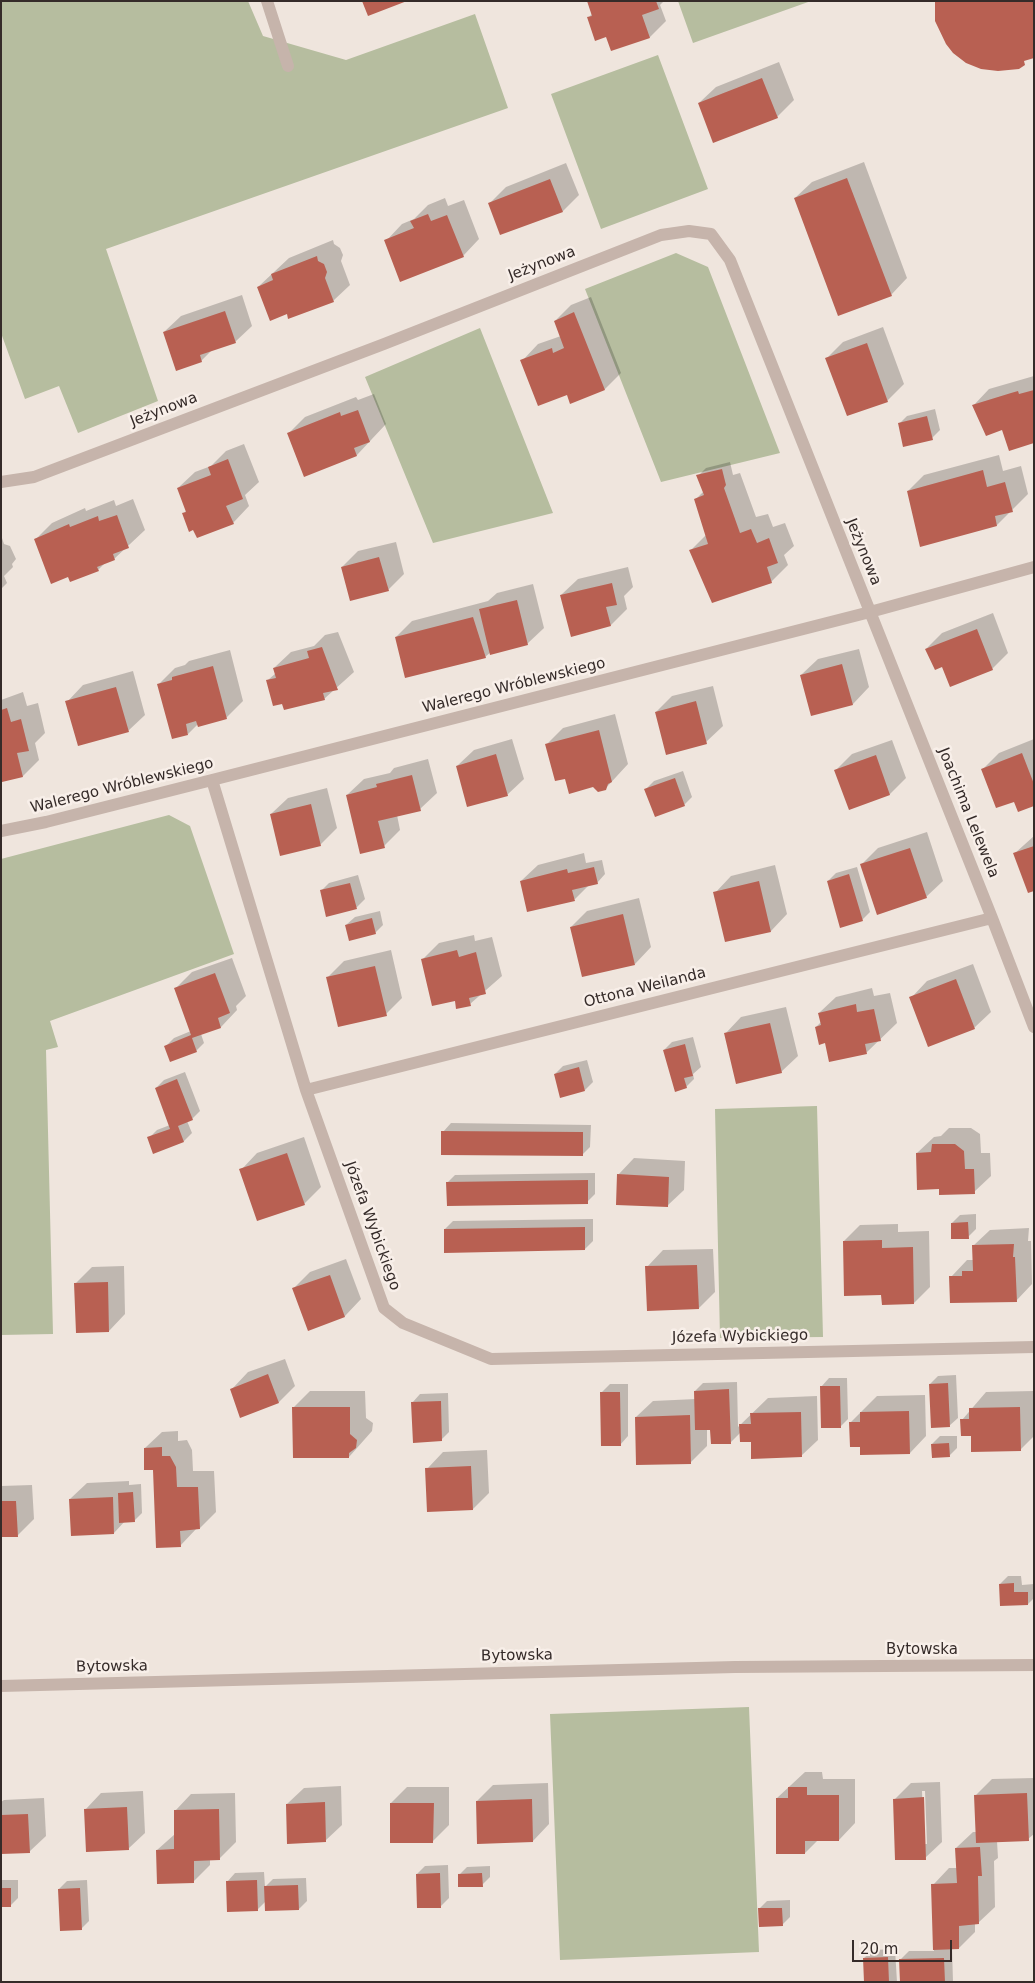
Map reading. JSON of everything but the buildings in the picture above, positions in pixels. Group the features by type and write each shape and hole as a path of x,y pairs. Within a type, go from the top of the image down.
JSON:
{"street":[{"path":"267,1 288,66"},
{"name":"Jeżynowa","path":"1,482 34,477 384,344 661,235 688,230 711,234 730,260 870,612"},
{"name":"Walerego Wróblewskiego","path":"1,831 46,822 870,612 1034,567"},
{"name":"Joachima Lelewela","path":"870,612 1034,1027"},
{"name":"Józefa Wybickiego","path":"212,780 306,1090 384,1308 403,1324 491,1359 1034,1347"},
{"name":"Ottona Weilanda","path":"306,1090 992,918"},
{"name":"Bytowska","path":"1,1686 735,1667 1034,1665"}],"green space":[{"path":"1,1 248,1 263,36 346,60 475,14 508,108 106,249 158,401 78,433 59,386 25,399 1,333"},
{"path":"678,1 811,1 693,43"},
{"path":"658,55 708,189 601,229 551,94"},
{"path":"676,253 708,267 780,453 661,482 585,289"},
{"path":"480,328 553,513 433,543 365,377"},
{"path":"169,815 190,826 234,954 50,1021 58,1047 46,1050 53,1334 1,1335 1,859"},
{"path":"817,1106 823,1337 720,1338 715,1109"},
{"path":"749,1707 759,1952 560,1960 550,1714"}]}
